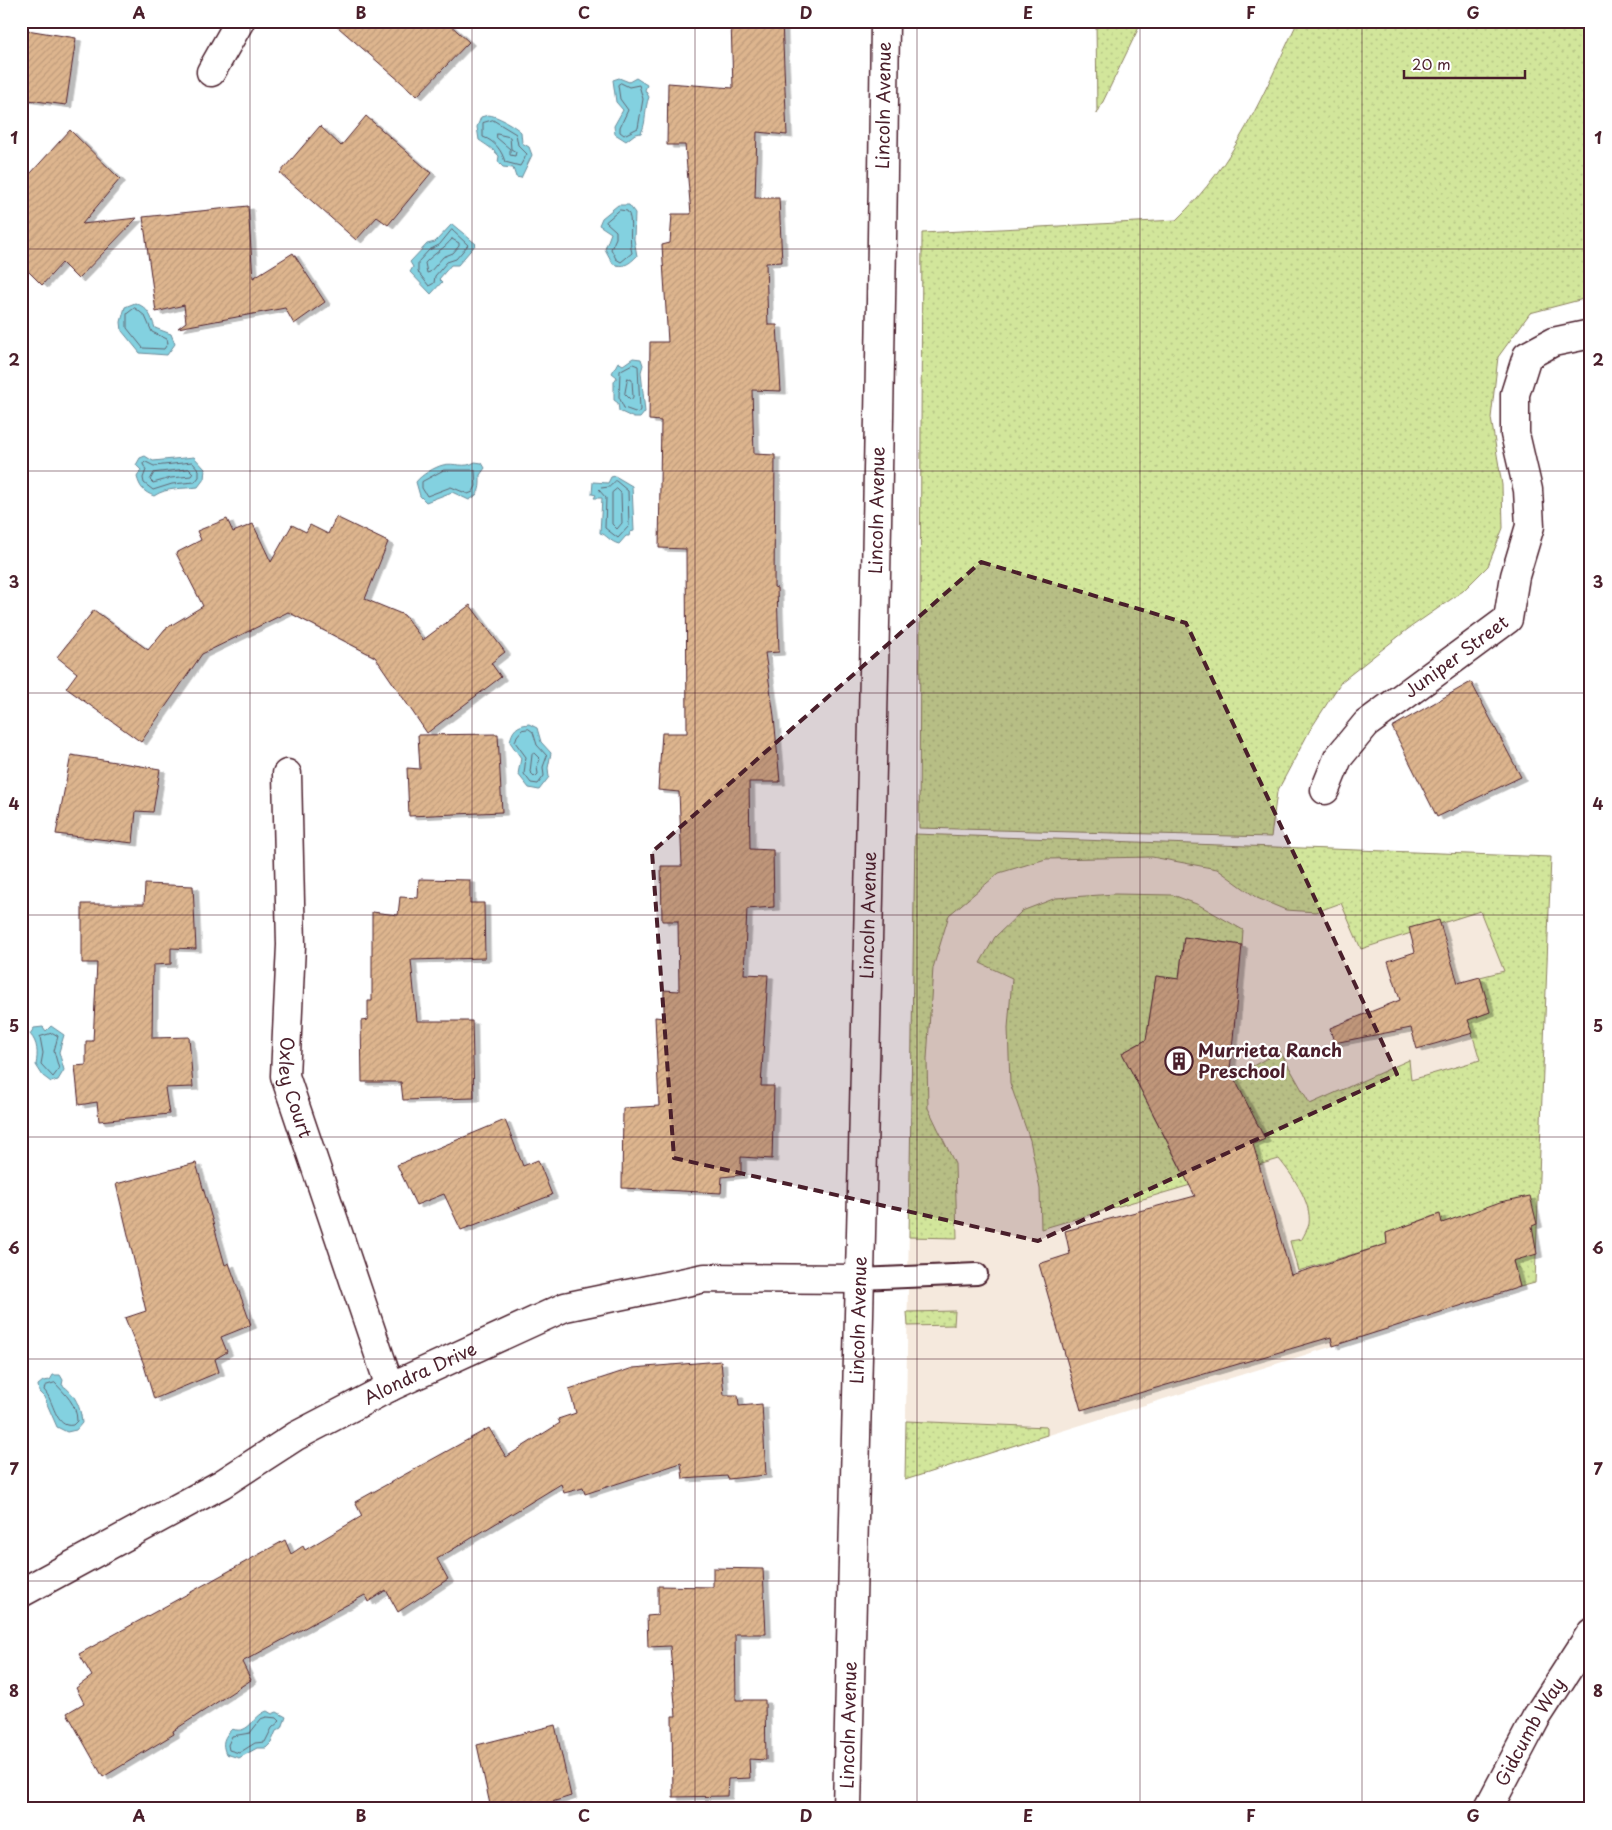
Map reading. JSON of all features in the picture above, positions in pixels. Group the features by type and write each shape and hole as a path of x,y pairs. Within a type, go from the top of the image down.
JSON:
{"street":[{"path":"211,72 240,21"},
{"name":"Lincoln Avenue","path":"847,1809 879,477 885,21"},
{"name":"Juniper Street","path":"1325,790 1338,758 1366,724 1508,619 1515,576 1530,526 1528,490 1515,434 1515,394 1527,356 1553,342 1591,334"},
{"name":"Oxley Court","path":"287,774 291,945 285,1076 390,1387"},
{"name":"Alondra Drive","path":"21,1593 222,1484 296,1436 390,1387 565,1307 705,1278 859,1279"},
{"name":"Gidcumb Way","path":"1488,1809 1536,1718 1591,1633"}],"lane":[{"path":"859,1279 977,1274"}],"highlighted area":[{"path":"981,562 1186,623 1397,1074 1038,1241 674,1158 652,852"}],"shaded area":[{"path":"915,834 1551,857 1535,1283 905,1480"}],"green space":[{"path":"1096,21 1142,21 1097,114"},
{"path":"1298,21 1591,21 1591,297 1530,313 1498,357 1491,418 1502,485 1503,528 1488,566 1463,591 1408,629 1341,682 1310,730 1277,792 1271,837 919,828 922,233 1176,220 1197,198 1232,151 1260,101"},
{"path":"915,834 1551,857 1535,1283 1520,1287 1498,1205 1442,1223 1439,1214 1386,1233 1387,1244 1298,1271 1290,1241 1302,1239 1309,1224 1309,1216 1300,1189 1279,1159 1041,1229 1040,1189 1030,1140 1010,1083 1008,1028 1012,978 980,963 995,937 1022,911 1056,898 1115,894 1173,895 1199,905 1243,930 1242,945 1184,937 1179,979 1156,976 1146,1040 1122,1053 1185,1177 1265,1139 1233,1077 1280,1051 1310,1104 1409,1060 1411,1080 1480,1060 1468,1020 1490,1012 1480,977 1504,971 1480,911 1361,949 1341,903 1316,912 1286,910 1257,898 1217,869 1152,857 1046,859 999,873 949,915 933,968 927,1059 928,1108 955,1164 957,1238 909,1237"},
{"path":"955,1311 954,1325 908,1326 907,1312"},
{"path":"906,1421 1047,1427 1047,1435 905,1480"}],"water":[{"path":"619,78 629,82 636,78 647,85 645,90 649,97 641,133 635,134 626,141 615,134 614,126 623,110 616,102 613,80"},
{"path":"488,115 510,124 521,132 522,143 529,147 532,155 521,178 516,177 513,168 503,167 498,162 499,156 479,140 477,127 481,117"},
{"path":"618,205 629,205 635,213 634,239 637,256 629,263 620,266 613,264 605,249 611,233 599,225 602,218"},
{"path":"452,224 476,244 458,265 451,265 439,279 442,282 431,294 410,272 413,267 410,262 427,244 435,242"},
{"path":"135,303 146,310 155,328 171,334 175,344 167,355 140,353 122,331 121,322 125,307"},
{"path":"633,358 641,359 643,365 641,372 645,412 640,418 634,418 619,411 618,403 614,400 614,382 617,377 612,373 618,362 623,365"},
{"path":"145,456 153,461 194,457 205,469 204,479 198,487 170,490 154,496 143,489 137,477 141,470 136,465 140,458"},
{"path":"475,462 482,463 485,468 480,475 479,490 473,498 469,500 452,492 426,502 420,496 416,482 428,472 443,465 467,465"},
{"path":"615,476 632,486 634,531 630,532 629,536 626,536 619,544 600,533 602,498 594,498 596,495 592,494 593,482 608,483 611,477"},
{"path":"529,724 537,728 541,742 551,753 548,768 549,777 539,790 529,788 518,774 521,758 510,742 512,734 516,729"},
{"path":"51,1026 64,1035 59,1052 64,1070 58,1080 51,1082 43,1076 36,1065 37,1048 30,1034 34,1028 43,1027 46,1031"},
{"path":"53,1375 60,1375 63,1380 62,1385 67,1388 79,1406 82,1423 76,1430 67,1432 57,1427 44,1397 39,1392 38,1385 43,1381 50,1380"},
{"path":"267,1711 272,1714 277,1712 286,1717 282,1728 276,1731 271,1743 266,1748 257,1748 239,1758 226,1754 224,1740 232,1729 238,1730 247,1727 262,1713"}],"building":[{"path":"331,21 446,21 469,42 417,96"},
{"path":"731,21 782,21 787,135 757,132 755,198 779,198 782,262 766,263 768,325 777,325 781,391 752,390 754,454 775,455 774,587 777,588 779,652 765,653 774,716 780,782 749,782 750,849 773,850 774,907 747,909 744,974 768,975 761,1086 774,1086 772,1159 741,1157 741,1175 722,1177 721,1193 622,1188 623,1108 659,1106 655,1017 664,1018 664,990 679,991 678,921 662,921 661,866 682,866 679,792 658,790 662,733 687,733 686,549 659,548 661,421 649,420 650,342 668,342 662,245 670,243 672,214 691,214 685,145 667,145 668,83 733,88"},
{"path":"21,29 76,38 66,105 21,99"},
{"path":"366,116 431,173 388,225 377,217 356,240 280,173 320,126 341,146"},
{"path":"70,130 120,179 82,224 137,218 78,279 62,263 42,285 21,264 21,184"},
{"path":"248,206 253,278 293,253 325,302 294,324 285,308 178,328 186,322 184,305 156,312 143,217"},
{"path":"336,517 388,542 365,599 404,615 423,640 470,605 505,652 491,663 501,677 427,733 375,657 288,612 202,654 141,742 66,688 77,673 57,657 94,610 148,650 165,629 203,606 176,553 201,540 197,531 227,519 233,532 253,524 271,562 292,525 306,532 310,525 328,534"},
{"path":"1471,682 1521,777 1437,817 1392,727"},
{"path":"498,734 502,812 409,816 407,768 420,769 418,735"},
{"path":"71,755 160,769 153,812 136,811 133,843 56,834"},
{"path":"419,879 470,880 470,903 484,903 485,958 411,960 417,1021 472,1021 474,1098 403,1100 401,1082 362,1082 361,1021 368,1020 368,1001 372,1001 372,912 398,915 400,897 418,898"},
{"path":"145,884 193,886 196,949 171,948 171,964 153,965 152,1038 189,1037 193,1087 165,1088 169,1114 99,1121 97,1102 79,1105 75,1066 86,1065 86,1041 93,1041 97,963 82,963 82,904 144,904"},
{"path":"1439,920 1458,983 1480,977 1490,1012 1468,1020 1473,1033 1417,1049 1411,1028 1334,1043 1330,1028 1400,1000 1388,961 1415,952 1409,928"},
{"path":"1184,937 1242,945 1230,1070 1265,1139 1253,1144 1291,1275 1387,1244 1386,1233 1440,1214 1442,1223 1500,1202 1530,1196 1537,1224 1532,1226 1537,1254 1513,1261 1520,1287 1333,1346 1331,1337 1081,1410 1039,1264 1070,1254 1065,1231 1195,1196 1122,1053 1146,1040 1156,976 1179,979"},
{"path":"505,1120 523,1166 538,1160 552,1195 461,1230 444,1194 416,1205 397,1165"},
{"path":"196,1163 225,1265 229,1263 251,1325 221,1337 227,1352 215,1359 219,1372 154,1399 143,1362 125,1318 146,1311 116,1184"},
{"path":"721,1361 724,1395 738,1395 739,1406 762,1404 766,1475 728,1479 727,1476 683,1479 681,1463 585,1494 583,1488 564,1493 561,1484 437,1559 448,1579 398,1612 386,1590 368,1602 365,1595 242,1662 251,1680 173,1731 174,1734 103,1777 67,1713 84,1703 76,1688 92,1676 79,1654 285,1540 291,1554 303,1546 305,1550 362,1516 355,1502 489,1428 506,1457 560,1423 558,1419 576,1413 569,1389 633,1368"},
{"path":"713,1568 763,1569 766,1634 735,1634 736,1700 765,1700 766,1760 749,1759 750,1778 728,1779 727,1796 673,1797 672,1716 676,1716 670,1646 648,1647 647,1616 658,1615 658,1586 713,1587"},
{"path":"555,1725 571,1796 549,1803 550,1809 491,1809 477,1745"}],"place":[{"name":"Murrieta Ranch Preschool","path":"1179,1061"}]}
